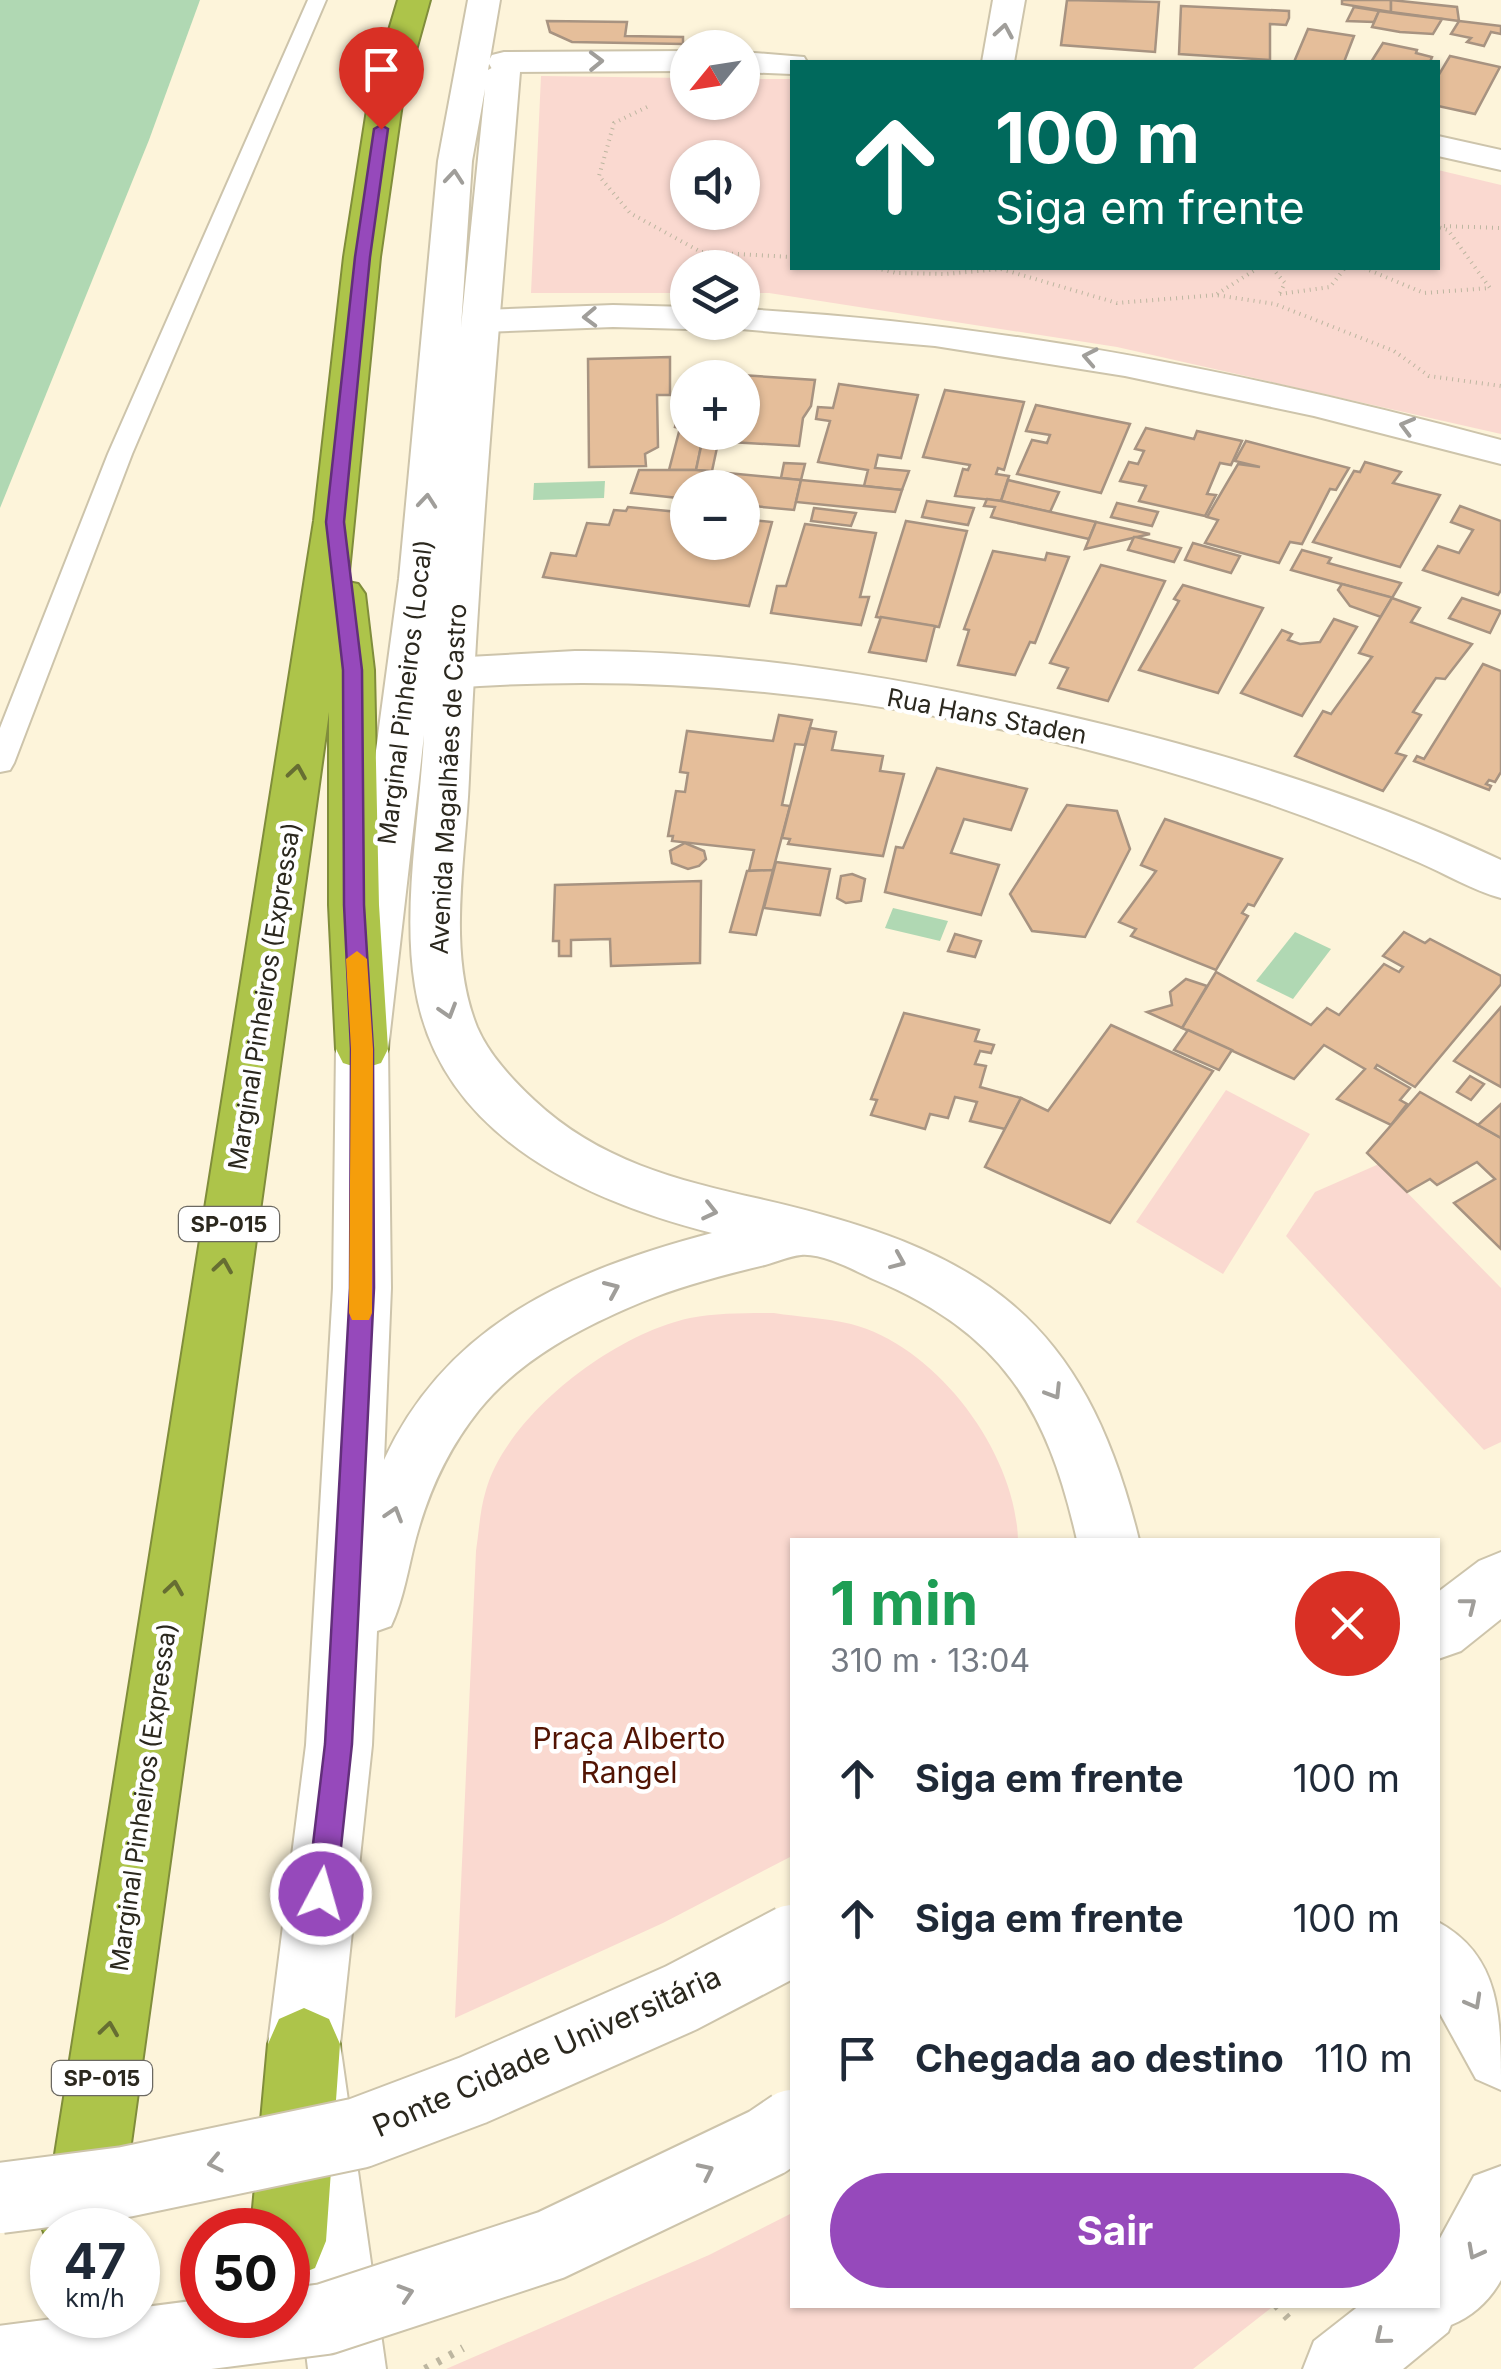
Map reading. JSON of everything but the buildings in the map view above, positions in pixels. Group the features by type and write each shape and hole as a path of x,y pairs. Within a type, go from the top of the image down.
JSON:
{"highway":[{"name":"Marginal Pinheiros (Expressa)","path":"83,2208 335,522 362,257 386,97 414,0"},
{"path":"335,522 352,670 354,905 362,1049"},
{"path":"291,2208 304,2044"},
{"path":"61,2369 66,2338"},
{"path":"277,2369 279,2338"}],"main road":[{"name":"Marginal Pinheiros (Local)","path":"347,2369 304,2044 338,1744 362,1288 362,1049 421,579 455,161 484,0"},
{"name":"Avenida Magalhães de Castro","path":"512,0 450,673 438,956 446,1011 476,1074 532,1136 584,1170 680,1204 805,1232 884,1255 923,1272 993,1317 1032,1358 1071,1419 1099,1486 1108,1538"},
{"path":"998,60 1009,0"},
{"path":"504,62 670,61"},
{"path":"760,63 790,64"},
{"path":"1440,146 1501,160"},
{"path":"483,321 670,318"},
{"path":"760,321 1074,354 1244,386 1501,452"},
{"name":"Rua Hans Staden","path":"450,673 614,666 716,670 930,701 1148,749 1292,792 1501,881"},
{"path":"338,1744 376,1572 401,1488 428,1432 473,1375 540,1324 617,1286 693,1259 805,1232"},
{"path":"1440,1628 1501,1581"},
{"name":"Ponte Cidade Universitária","path":"0,2198 125,2182 360,2133 525,2067 681,1998 790,1941"},
{"path":"1440,1959 1468,1990 1501,2054"},
{"path":"0,2361 324,2319 551,2245 767,2142 790,2126"},
{"path":"1440,2290 1466,2268 1501,2203"},
{"path":"1342,2369 1417,2308"}],"lane":[{"path":"0,763 120,454 317,0"}],"path":[{"path":"661,106 643,106 614,122 607,142 599,176 630,213 701,252 790,256"},
{"path":"1440,226 1501,228"},
{"path":"1368,270 1413,294 1455,295 1490,288 1448,230 1440,227"},
{"path":"884,270 944,274 990,270"},
{"path":"1004,270 1117,303 1216,295 1275,304 1394,352 1429,376 1501,386"},
{"path":"1216,295 1255,270"},
{"path":"1274,270 1285,283 1275,304"},
{"path":"1280,294 1330,287 1343,270"}],"green space":[{"path":"541,76 670,78 670,120 760,120 760,79 790,79 790,270 1440,270 1440,170 1501,185 1501,434 1117,347 760,293 760,250 670,250 670,293 531,293"},
{"path":"1226,1090 1310,1134 1223,1274 1136,1222"},
{"path":"1379,1164 1501,1288 1501,1442 1484,1450 1286,1236 1315,1192"},
{"name":"Praça Alberto Rangel","path":"774,1313 842,1322 883,1336 913,1355 941,1379 987,1439 1014,1507 1018,1538 790,1538 790,1857 663,1923 455,2018 476,1551 486,1490 516,1433 540,1406 598,1359 660,1327 721,1314"},
{"path":"790,2214 790,2308 1271,2308 1193,2369 446,2369 709,2255"}],"shaded area":[{"path":"0,0 200,0 149,140 0,508"},
{"path":"605,481 604,498 533,500 534,483"},
{"path":"893,908 948,921 940,941 885,928"},
{"path":"1295,932 1331,949 1293,999 1256,981"}],"slow traffic":[{"path":"357,959 362,1049 360,1313"}],"route":[{"path":"321,1894 338,1744 362,1288 362,1049 354,905 352,670 335,522 362,257 381,129"}]}
